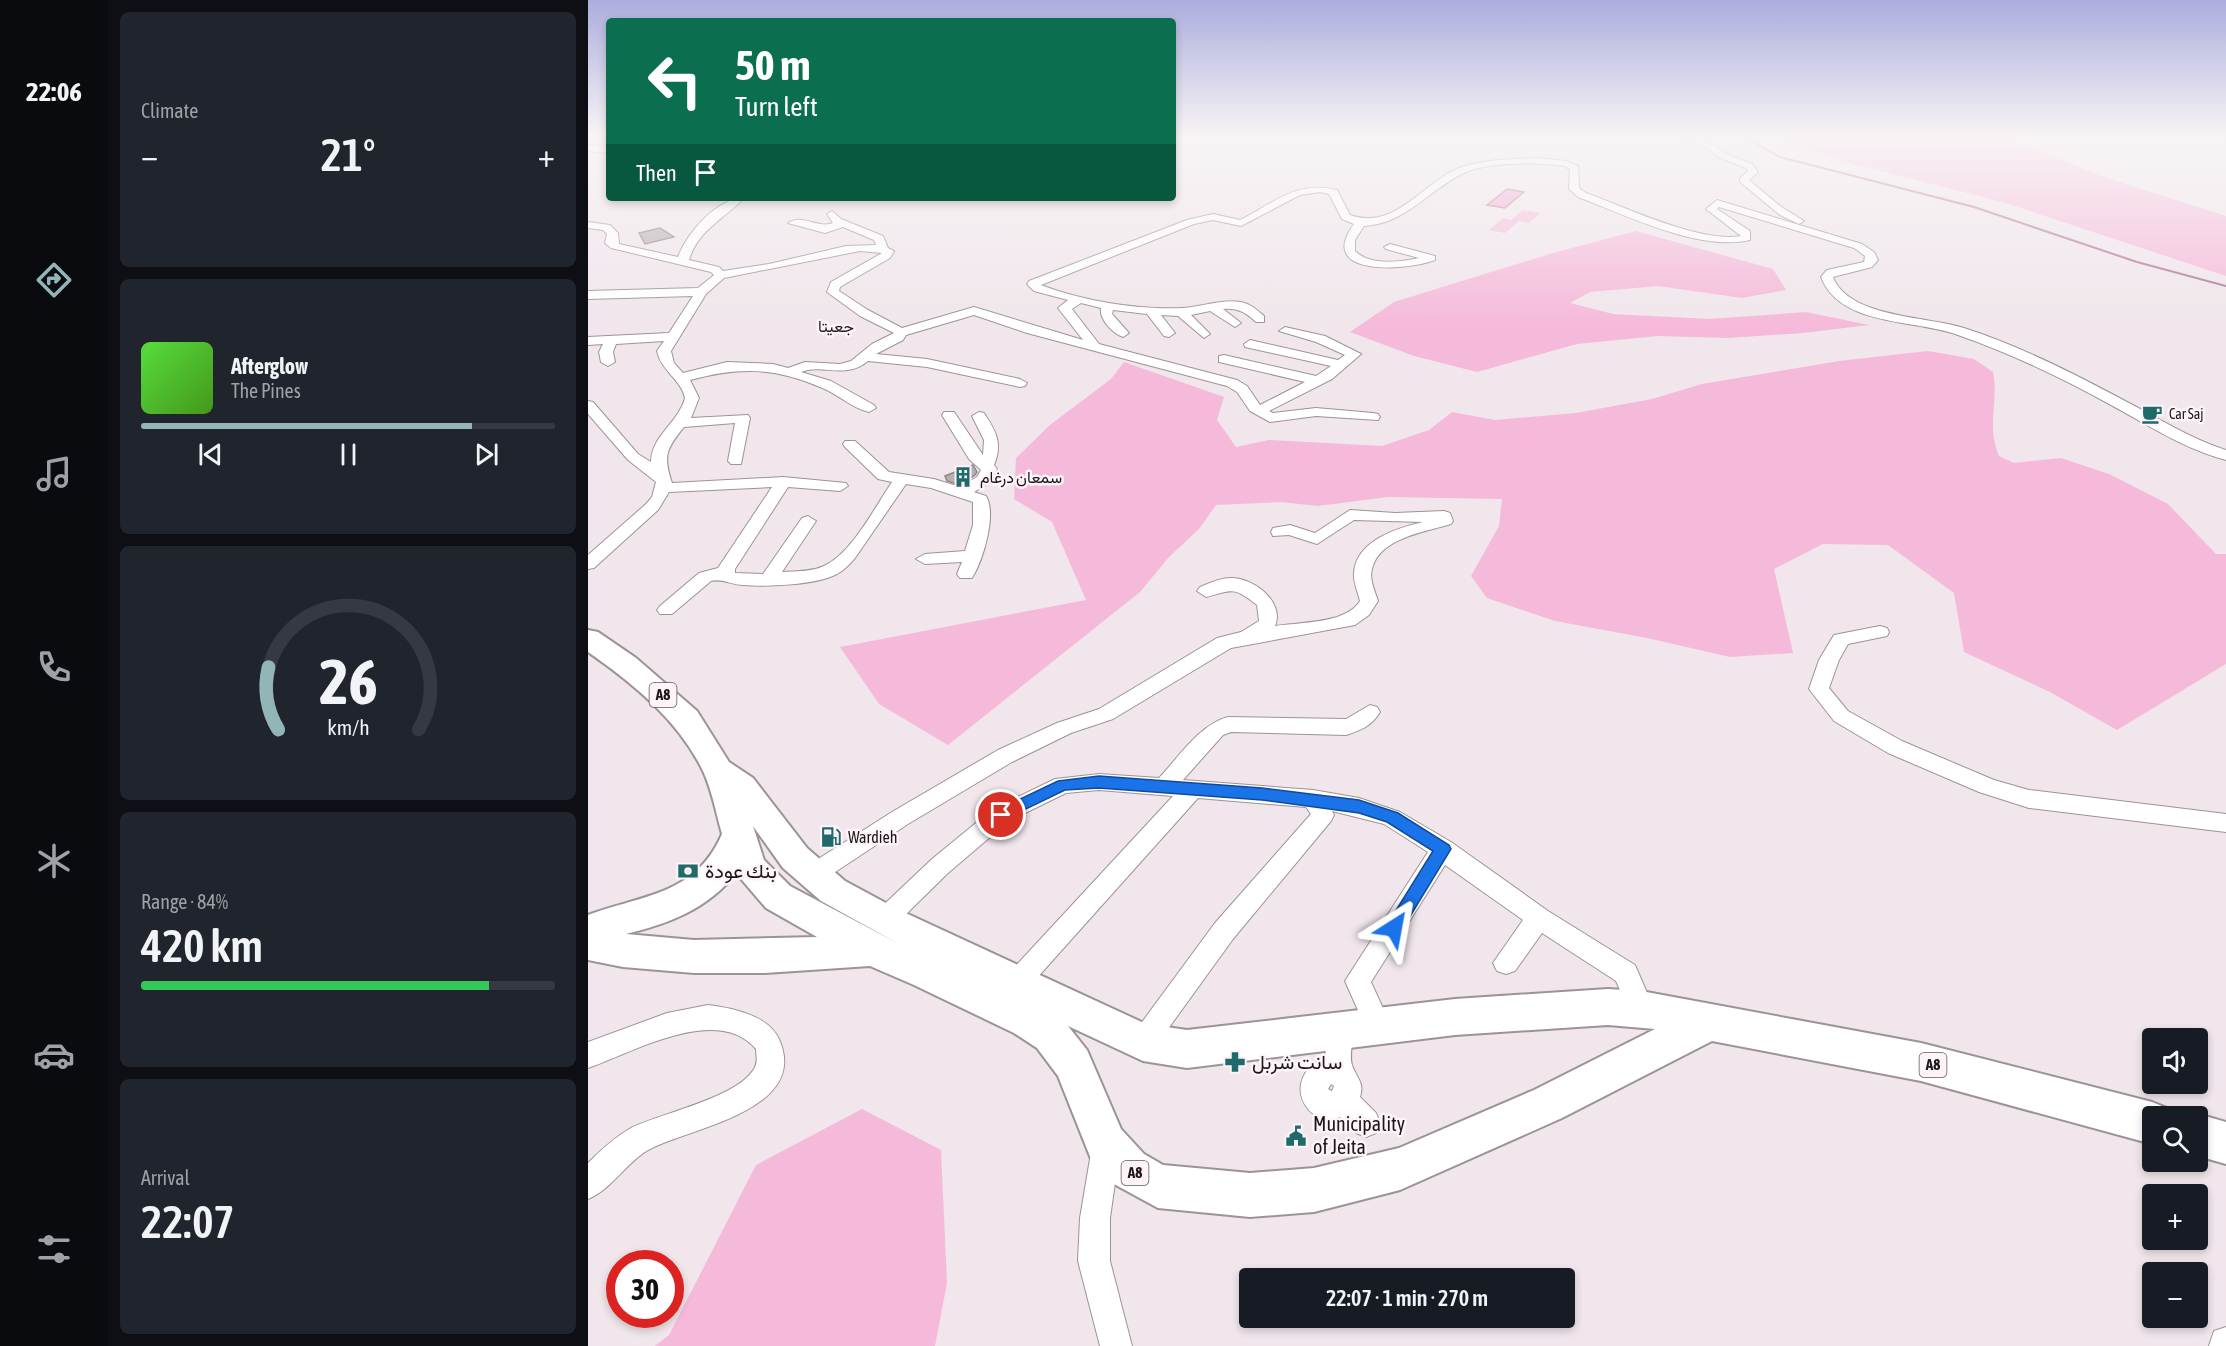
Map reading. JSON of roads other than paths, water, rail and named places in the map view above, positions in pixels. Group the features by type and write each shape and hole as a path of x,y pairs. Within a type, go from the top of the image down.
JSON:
{"highway":[{"name":"A8","path":"588,639 626,665 686,718 718,770 744,851 778,897 878,935 1018,981 1143,1042 1187,1049 1455,1017 1608,1007 1641,1010 1921,1062 2142,1120"},
{"name":"A8","path":"718,770 742,787 803,867 878,935 927,972 1018,1015 1051,1035 1072,1064 1106,1144 1129,1169 1158,1186 1250,1195 1314,1191 1400,1168 1548,1104 1709,1022"},
{"path":"588,931 660,909 709,879 744,851 778,867 803,867"},
{"path":"588,944 638,954 725,958 878,935"},
{"path":"1641,1010 1653,1025 1655,1034 1649,1054"},
{"path":"2208,1138 2226,1143"}],"street":[{"path":"1260,319 1242,306 1212,307 1181,312 1152,312 1107,306 1078,300 1038,288 1033,284 1047,276 1191,222 1213,217 1232,223 1243,223 1282,199"},
{"path":"1337,199 1346,217 1360,222 1378,222 1421,199"},
{"path":"1593,199 1725,242 1739,242 1746,238 1746,233 1711,208 1717,203 1773,222 1847,242 1866,250 1872,260 1862,268 1836,271 1827,275 1826,279 1832,289 1845,302 1861,309 1960,332 2081,384 2195,443 2226,455"},
{"path":"1769,199 1783,214 1835,234 1847,242"},
{"path":"682,263 686,249 710,220 735,201"},
{"path":"832,214 844,224 879,238 883,250"},
{"path":"1360,222 1348,244 1352,255 1361,261 1403,263 1431,258 1390,247"},
{"path":"794,223 803,223 825,230 844,224"},
{"path":"588,225 610,229 613,232 612,243 615,246 663,259 715,269 720,275"},
{"path":"663,259 686,249"},
{"path":"588,564 652,507 662,481 657,461 661,450 691,403 692,396 664,357 666,344 700,292 720,275 775,267 818,254 883,250 889,253 835,285 833,292 864,313 901,332"},
{"path":"588,296 700,292"},
{"path":"1078,300 1064,308 1077,321 1093,345"},
{"path":"1107,306 1106,315 1123,333"},
{"path":"1212,307 1235,323"},
{"path":"790,372 805,366 848,367 866,357 877,347 898,337 901,332 974,311 1031,330 1241,386 1259,411 1270,418 1316,412 1373,417"},
{"path":"1152,312 1169,333"},
{"path":"1181,312 1204,334"},
{"path":"1259,411 1318,381 1353,356 1353,352 1320,339 1285,331"},
{"path":"588,341 671,337"},
{"path":"608,362 606,352 610,340"},
{"path":"1250,344 1342,365"},
{"path":"866,357 927,363 1020,383"},
{"path":"1224,359 1318,381"},
{"path":"680,378 727,366 790,372 826,384 869,408"},
{"path":"588,405 633,457 662,481 783,482 840,486"},
{"path":"949,415 974,456 989,469 986,476 963,492"},
{"path":"979,416 993,444 993,452 986,465"},
{"path":"678,423 743,418 736,461"},
{"path":"850,444 884,476 928,483 977,497 984,506 966,574"},
{"path":"725,572 731,578 769,578 815,574 841,564 902,479"},
{"path":"666,610 705,578 725,572 783,482"},
{"path":"1248,636 1348,621 1364,611 1369,602 1363,570 1372,553 1411,530 1445,521 1444,516 1395,518 1350,515 1312,545 1290,530 1279,532"},
{"path":"769,578 808,521"},
{"path":"925,559 972,556"},
{"path":"803,867 900,818 1005,756 1064,728 1106,714 1214,649 1248,636 1267,624 1269,617 1265,602 1236,583 1228,582 1206,591"},
{"path":"1880,632 1840,639 1829,660 1819,689 1841,716 1895,747 1987,786 2029,799 2226,824"},
{"path":"1164,787 1216,730 1228,724 1346,727 1357,724 1370,712"},
{"path":"878,935 940,866 1001,815 1044,792 1063,785 1080,783 1164,787 1313,799 1359,807 1392,818 1443,849 1539,918 1603,956 1626,973 1641,1010"},
{"path":"1018,981 1193,789"},
{"path":"1143,1042 1224,931 1289,858 1323,815 1313,799"},
{"path":"1378,1026 1358,981 1443,849"},
{"path":"1506,963 1539,918"},
{"path":"588,1055 608,1050 662,1026 699,1017 741,1023 759,1033 769,1046 770,1064 766,1077 741,1098 640,1139 614,1158 588,1184"},
{"path":"1341,1030 1338,1072 1347,1081 1348,1088 1343,1100 1366,1124"},
{"path":"1106,1144 1095,1218 1094,1261 1116,1346"}],"waterway":[{"path":"1942,199 1974,207 2137,262 2226,286"}],"place":[{"name":"Car Saj","path":"2152,414"},
{"name":"سمعان درغام","path":"963,477"},
{"name":"Wardieh","path":"831,837"},
{"name":"بنك عودة","path":"688,871"},
{"name":"سانت شربل","path":"1235,1062"},
{"name":"Municipality of Jeita","path":"1296,1136"}],"district":[{"name":"جعيتا","path":"836,326"}]}
